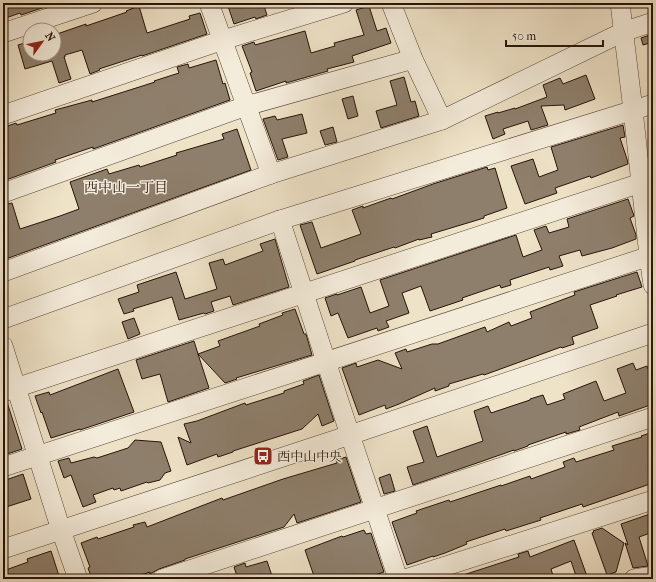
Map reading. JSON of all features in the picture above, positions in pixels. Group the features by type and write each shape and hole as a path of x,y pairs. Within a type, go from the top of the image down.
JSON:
{"street":[{"path":"3,33 93,3"},
{"path":"209,3 271,174"},
{"path":"3,115 222,40 344,3"},
{"path":"391,3 413,59 442,120"},
{"path":"620,3 633,110 647,181 653,285"},
{"path":"3,272 271,174 442,120 623,32 653,22"},
{"path":"3,193 246,106 413,59"},
{"path":"3,318 280,220 653,104"},
{"path":"10,390 647,181"},
{"path":"280,220 398,579"},
{"path":"3,467 651,256"},
{"path":"3,549 350,435 653,333"},
{"path":"3,346 10,390 38,456 78,579"},
{"path":"162,579 653,417"},
{"path":"405,579 653,500"},
{"path":"634,579 653,576"}],"building":[{"path":"3,3 50,3 51,5 3,19"},
{"path":"227,3 240,3 241,8 255,3 263,3 267,15 256,19 255,17 234,24"},
{"path":"139,6 147,33 190,19 189,16 200,13 207,34 99,69 100,70 90,74 82,50 65,55 64,57 71,79 59,83 52,62 62,62 62,32 86,24 86,26 127,12 126,11"},
{"path":"369,6 377,31 386,28 391,43 352,56 354,62 327,69 328,71 286,83 286,81 256,91 250,73 252,72 242,46 254,42 255,45 305,31 311,53 335,46 334,43 364,35 356,10"},
{"path":"653,34 653,42 643,45 641,38"},
{"path":"22,44 22,59 18,45"},
{"path":"216,60 223,84 225,83 230,100 93,149 93,147 55,160 56,162 3,181 3,131 6,131 5,127 16,123 17,125 56,113 55,110 92,100 92,102 155,82 154,81 179,73 177,67 188,64 189,68"},
{"path":"23,62 49,62 25,69"},
{"path":"586,75 595,99 565,110 564,105 541,106 548,125 531,130 528,121 503,129 505,134 493,139 485,116 515,109 547,97 543,85 560,78 563,84"},
{"path":"404,77 411,102 415,101 419,116 381,128 376,111 397,105 390,81"},
{"path":"353,96 358,116 348,119 342,99"},
{"path":"302,114 307,133 282,139 288,157 278,160 263,119 275,116 277,120"},
{"path":"623,125 625,137 620,138 628,164 591,178 590,176 555,188 557,193 525,204 511,166 533,159 539,177 558,170 551,147"},
{"path":"333,127 337,142 325,145 320,131"},
{"path":"237,129 251,170 3,260 3,205 12,203 20,229 79,209 70,182 107,169 109,174 139,165 140,167 177,155 176,153 224,139 222,134"},
{"path":"487,167 488,170 495,168 507,208 484,216 484,218 431,234 432,237 419,239 395,248 394,247 317,274 300,225 312,222 321,248 361,234 352,210 363,206 363,208 391,198 392,199"},
{"path":"628,199 634,216 630,218 636,239 612,248 582,256 580,250 559,256 563,266 550,270 549,267 510,280 511,285 501,288 500,285 430,311 421,286 402,293 409,313 386,321 389,327 378,331 377,328 348,338 338,313 331,316 325,298 361,287 370,313 389,306 380,280 516,235 523,257 542,250 534,230 546,226 549,233 569,227 567,219"},
{"path":"275,239 289,287 233,305 230,296 211,302 214,311 179,320 172,297 133,309 134,311 124,314 118,299 139,292 137,285 176,272 185,299 217,289 209,263 223,259 225,265 263,251 260,244"},
{"path":"637,272 642,287 590,305 598,328 572,337 574,344 561,347 484,375 483,374 449,384 449,386 435,391 435,388 386,409 385,405 359,415 342,368 356,363 357,367 378,360 402,369 395,353 406,349 407,352 432,344 438,344 485,327 487,332 509,322 511,326 532,318 530,312 575,295 574,292"},
{"path":"295,309 304,334 306,334 312,355 236,378 237,379 225,383 198,354 220,346 218,341 260,326 259,324 283,315 282,313"},
{"path":"134,318 140,334 128,339 122,322"},
{"path":"194,341 209,388 168,402 160,374 142,379 136,360"},
{"path":"633,363 636,370 647,366 653,381 653,404 619,416 618,412 579,427 580,430 566,434 566,432 413,485 407,467 424,462 413,431 427,426 437,457 483,441 474,411 488,406 491,413 543,395 547,405 565,399 563,394 596,381 604,401 626,393 617,369"},
{"path":"118,369 134,412 51,438 35,396 49,392 50,395"},
{"path":"319,375 334,421 322,426 318,414 302,429 218,457 217,454 187,465 178,437 191,443 184,424 197,421 245,403 246,405 284,393 284,391 304,384 303,381"},
{"path":"7,402 22,449 7,454 3,442 3,403"},
{"path":"653,432 653,483 583,507 582,504 540,518 541,520 506,531 505,529 466,542 467,544 445,553 407,565 392,522 417,513 416,511 449,500 450,502 530,476 531,479 565,467 563,462 574,458 576,462 614,450 612,446"},
{"path":"135,440 161,442 171,471 165,473 160,480 147,482 121,491 120,488 114,490 113,488 93,495 96,502 83,507 71,475 64,478 58,461 69,458 71,463 94,457 97,458 128,448"},
{"path":"346,457 361,502 297,523 294,514 284,527 185,559 150,574 150,572 129,579 92,579 88,568 90,567 81,543 97,537 98,539 134,527 133,525 145,522 147,527 222,498 223,500 283,479 337,463 336,460"},
{"path":"23,474 31,499 3,508 3,481"},
{"path":"390,474 395,491 384,494 379,478"},
{"path":"653,513 653,532 639,537 648,566 633,568 625,543 628,545 621,524"},
{"path":"602,528 624,543 616,572 607,575 592,533 594,532 593,531"},
{"path":"364,530 366,534 371,533 384,572 362,579 315,579 305,550 342,536 343,537"},
{"path":"574,540 588,579 577,579 571,561 551,569 554,579 457,579 457,577 519,557 518,554 528,551 530,557"},
{"path":"51,551 60,579 3,579 3,571 28,562 27,559"},
{"path":"267,561 273,579 262,579 260,574 247,579 238,579 234,567 245,563 246,567"}],"place":[{"name":"西中山中央","path":"263,456"}],"district":[{"name":"西中山一丁目","path":"126,187"}]}
